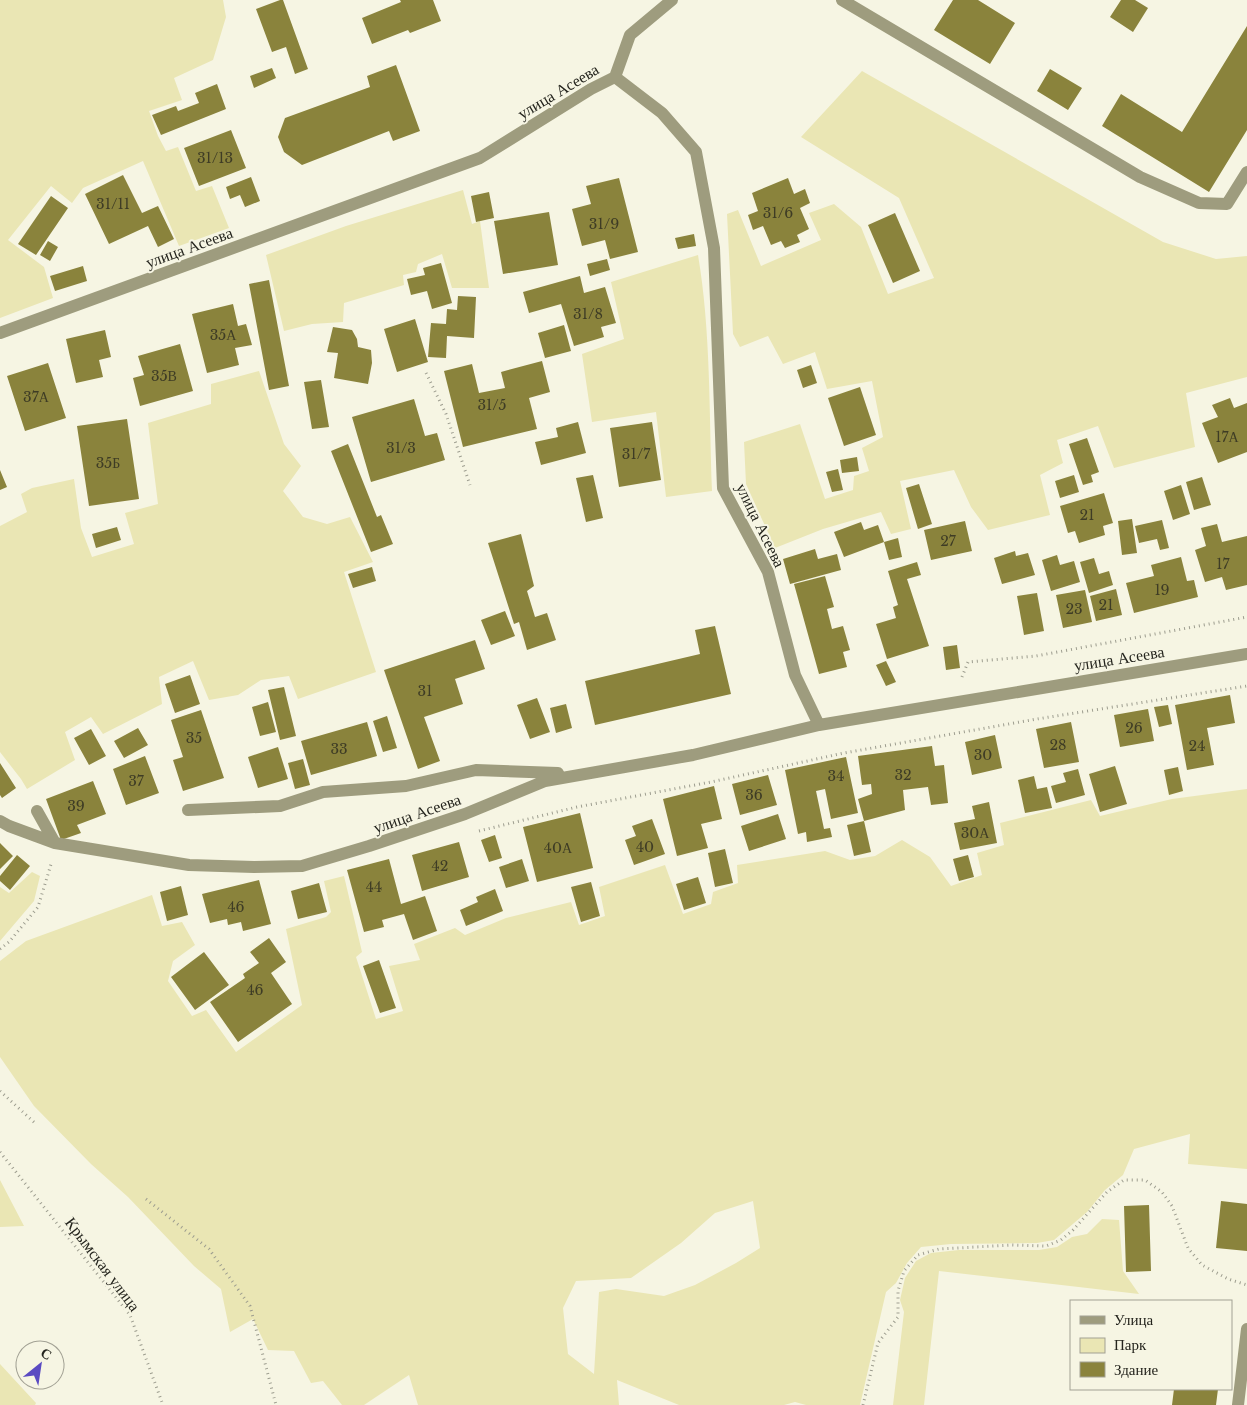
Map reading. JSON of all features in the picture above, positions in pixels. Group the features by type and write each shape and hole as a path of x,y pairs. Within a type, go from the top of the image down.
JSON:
{"street":[{"path":"614,77 630,35 672,0"},
{"path":"842,0 1140,177 1199,203 1227,204 1247,172"},
{"name":"улица Асеева","path":"0,333 480,158 591,89 614,77 662,113 696,152 714,248 723,488 768,572 795,675 819,725"},
{"name":"улица Асеева","path":"0,821 55,843 189,865 302,866 465,814 545,781 693,755 819,725 1247,654"},
{"path":"188,810 280,806 323,792 406,786 476,770 583,774"},
{"path":"37,811 55,843"},
{"path":"1238,1405 1247,1329"}],"path":[{"path":"426,373 446,414 470,485"},
{"path":"962,677 968,662 1036,656 1247,617"},
{"path":"472,833 577,807 711,782 844,753 1037,719 1247,686"},
{"path":"0,949 9,942 38,907 55,843"},
{"path":"0,1091 36,1124"},
{"name":"Крымская улица","path":"0,1152 130,1315 163,1405"},
{"path":"863,1405 878,1343 898,1317 898,1291 904,1271 918,1255 939,1249 1012,1245 1046,1246 1061,1240 1073,1230 1107,1192 1124,1180 1145,1180 1162,1192 1172,1206 1188,1248 1202,1264 1228,1279 1247,1285"},
{"path":"146,1199 209,1249 250,1306 276,1405"}],"green space":[{"path":"0,0 223,0 226,17 213,60 174,78 182,100 149,111 166,151 178,147 196,191 212,186 229,228 179,246 143,161 83,188 72,203 51,186 8,240 44,267 53,298 0,318"},
{"path":"862,71 1163,242 1216,259 1247,256 1247,377 1186,393 1195,447 1114,468 1098,426 1057,440 1063,463 1040,475 1050,515 988,530 971,507 954,470 900,481 911,529 891,534 881,512 823,529 775,548 746,484 744,442 800,424 825,499 853,490 854,476 869,471 862,448 883,437 872,381 827,389 815,352 783,364 768,336 740,347 733,334 727,214 738,210 761,266 821,240 809,213 834,204 861,227 888,294 934,278 899,198 801,137"},
{"path":"463,190 472,224 480,221 489,288 452,288 442,254 418,264 416,272 403,275 404,285 344,303 343,322 312,324 284,331 266,255 346,226"},
{"path":"698,255 707,343 712,491 666,497 656,412 592,422 582,354 624,339 611,282"},
{"path":"259,371 284,444 301,466 283,491 303,517 327,524 350,517 373,562 344,572 376,672 298,699 289,676 261,680 238,695 209,700 193,661 159,677 162,704 103,734 91,717 65,732 75,760 27,789 0,752 0,526 27,512 21,494 32,488 74,479 81,528 92,557 134,544 125,513 158,504 148,423 211,404 211,384"},
{"path":"1247,789 1247,1169 1188,1164 1190,1134 1134,1149 1123,1175 1105,1190 1087,1212 1054,1240 1037,1243 951,1244 921,1247 907,1263 896,1283 886,1292 860,1405 806,1405 795,1402 784,1405 679,1405 617,1380 619,1405 418,1405 409,1375 364,1405 342,1405 323,1381 311,1383 294,1351 268,1350 253,1319 230,1332 221,1289 194,1266 128,1197 91,1164 34,1106 0,1057 0,961 26,941 152,895 162,926 182,922 195,945 173,961 168,981 192,1016 206,1010 236,1052 302,1005 286,929 326,917 331,912 324,881 344,876 362,952 356,957 376,1019 403,1011 389,966 420,960 414,944 455,928 465,935 506,918 571,902 579,925 605,916 599,887 665,865 683,914 711,904 713,892 738,883 737,865 825,851 850,860 875,856 902,840 930,857 951,886 982,875 977,853 1004,845 1000,823 1091,800 1100,816 1172,799","holes":["753,1201 760,1248 695,1285 664,1296 616,1289 599,1292 594,1374 568,1354 563,1308 576,1281 631,1278 681,1243 715,1213"]},
{"path":"32,872 40,876 34,901 0,941 0,887 9,893"},
{"path":"0,1180 24,1226 0,1227"},
{"path":"1102,1219 1119,1220 1123,1271 1139,1294 939,1271 924,1405 893,1405 904,1312 900,1300 905,1278 916,1261 931,1253 959,1250 1039,1250 1057,1247 1072,1237 1087,1234"},
{"path":"0,1364 15,1380 15,1390 24,1390 36,1403 35,1405 0,1405"}],"building":[{"path":"283,0 308,69 295,74 286,47 272,52 256,9"},
{"path":"400,0 433,0 441,21 410,33 408,30 372,44 362,18 401,2"},
{"path":"953,0 978,0 1015,23 990,64 934,30"},
{"path":"1121,0 1135,0 1148,8 1133,32 1110,17"},
{"path":"1247,26 1247,130 1209,192 1102,126 1121,94 1182,132"},
{"path":"396,65 420,131 393,141 389,131 302,165 284,152 278,137 285,118 370,87 367,76"},
{"path":"272,68 276,78 254,88 250,76"},
{"path":"1050,69 1082,88 1068,110 1037,91"},
{"path":"217,84 226,109 161,135 152,115 176,106 178,111 199,103 195,93"},
{"path":"231,130 246,168 199,186 184,148"},
{"path":"123,175 142,213 158,206 174,239 158,247 148,226 109,244 85,194"},
{"path":"251,177 260,201 245,207 240,195 230,199 226,187"},
{"path":"619,178 638,252 610,259 605,240 582,246 572,209 591,204 586,186"},
{"path":"788,178 794,194 805,189 810,203 800,208 809,229 797,235 800,242 785,248 781,241 771,245 763,226 753,230 748,215 758,211 752,193"},
{"path":"489,192 494,218 476,222 471,196"},
{"path":"51,196 68,208 36,255 18,244"},
{"path":"549,212 558,265 503,274 494,221"},
{"path":"895,213 920,271 893,283 868,225"},
{"path":"694,234 696,246 678,249 675,238"},
{"path":"48,241 58,247 50,261 40,255"},
{"path":"607,259 610,270 590,276 587,264"},
{"path":"441,263 452,303 432,309 427,291 411,295 407,279 425,275 423,268"},
{"path":"83,266 87,281 55,291 50,276"},
{"path":"580,276 584,293 605,287 616,323 601,327 604,337 574,346 561,304 529,313 523,292"},
{"path":"269,280 289,386 269,390 249,284"},
{"path":"458,296 476,297 474,338 447,336 446,358 428,357 431,323 446,324 447,309 457,310"},
{"path":"233,304 238,326 246,324 252,345 235,348 239,365 207,373 192,314"},
{"path":"415,319 428,362 397,372 384,329"},
{"path":"564,325 571,351 545,358 538,333"},
{"path":"333,327 352,330 357,339 358,347 371,350 372,363 368,384 334,378 338,353 327,352"},
{"path":"105,330 111,357 99,360 103,377 76,383 66,339"},
{"path":"180,344 193,391 140,406 133,378 144,375 138,356"},
{"path":"542,361 550,392 529,398 537,429 463,447 444,371 472,364 479,393 505,388 501,372"},
{"path":"48,363 66,418 25,431 7,376"},
{"path":"811,365 817,383 803,388 797,370"},
{"path":"321,380 329,427 312,429 304,382"},
{"path":"860,387 876,435 844,446 828,398"},
{"path":"1230,398 1234,408 1247,403 1247,452 1218,463 1202,423 1218,417 1212,405"},
{"path":"414,399 425,436 437,433 445,460 371,482 352,417"},
{"path":"127,419 139,499 89,506 77,426"},
{"path":"578,422 586,453 541,465 535,442 558,437 556,428"},
{"path":"652,422 661,480 619,487 610,428"},
{"path":"1087,438 1099,472 1091,475 1093,482 1083,485 1069,444"},
{"path":"348,444 377,517 381,515 393,544 371,552 331,451"},
{"path":"857,457 859,471 842,473 840,460"},
{"path":"838,469 843,490 832,492 826,472"},
{"path":"0,470 7,487 0,490"},
{"path":"593,475 603,518 586,522 576,478"},
{"path":"1074,475 1079,492 1060,498 1055,481"},
{"path":"1202,477 1211,505 1194,510 1186,482"},
{"path":"919,484 932,524 918,529 906,488"},
{"path":"1181,485 1190,514 1173,520 1164,491"},
{"path":"1104,493 1113,523 1103,526 1105,535 1079,543 1075,531 1068,533 1060,506"},
{"path":"1132,519 1137,553 1122,555 1118,521"},
{"path":"1162,520 1169,548 1160,550 1157,539 1139,543 1135,526"},
{"path":"965,521 972,551 931,560 924,530"},
{"path":"861,522 864,530 878,525 884,542 844,557 834,532"},
{"path":"1217,524 1222,542 1247,536 1247,585 1226,590 1222,577 1205,582 1195,550 1206,546 1201,528"},
{"path":"117,527 121,540 96,548 92,534"},
{"path":"521,534 534,586 527,591 535,617 547,613 556,640 527,650 519,622 514,624 488,543"},
{"path":"898,538 902,557 889,560 884,542"},
{"path":"815,549 818,559 837,554 841,570 790,584 783,559"},
{"path":"1015,551 1016,556 1028,553 1035,575 1002,584 994,558"},
{"path":"1057,555 1060,565 1074,561 1080,582 1051,591 1042,560"},
{"path":"1181,557 1187,581 1194,580 1198,597 1134,613 1126,583 1154,576 1151,565"},
{"path":"1094,558 1099,574 1109,571 1113,585 1089,593 1080,562"},
{"path":"917,562 921,575 907,579 929,646 887,659 876,624 896,618 893,607 898,605 888,571"},
{"path":"372,567 376,581 353,588 348,574"},
{"path":"825,576 834,607 827,609 832,629 843,626 850,650 843,652 847,667 819,674 794,584"},
{"path":"1116,589 1122,615 1096,621 1090,596"},
{"path":"1085,590 1092,622 1063,628 1056,595"},
{"path":"1037,593 1044,631 1024,635 1017,596"},
{"path":"505,611 515,636 491,645 481,620"},
{"path":"715,626 731,694 595,725 585,681 700,654 695,630"},
{"path":"475,640 485,669 455,679 463,704 424,717 440,761 418,769 384,670"},
{"path":"957,645 960,668 946,670 943,647"},
{"path":"886,661 896,682 886,686 876,665"},
{"path":"190,675 200,704 175,713 165,684"},
{"path":"284,687 296,736 280,740 268,690"},
{"path":"1230,695 1235,723 1207,728 1214,765 1187,770 1175,705"},
{"path":"537,698 550,732 530,739 517,705"},
{"path":"268,702 276,732 260,736 252,707"},
{"path":"566,704 572,728 556,733 550,708"},
{"path":"1168,705 1172,724 1159,727 1154,707"},
{"path":"1148,709 1154,741 1120,747 1114,715"},
{"path":"201,710 224,778 183,791 173,760 183,757 171,720"},
{"path":"387,716 397,748 383,752 373,721"},
{"path":"367,722 377,756 311,775 301,741"},
{"path":"1071,722 1079,762 1044,768 1036,729"},
{"path":"138,728 148,745 124,758 114,741"},
{"path":"91,729 106,756 89,765 74,738"},
{"path":"995,735 1002,768 972,775 965,742"},
{"path":"932,746 935,766 944,765 948,803 931,805 928,787 903,790 905,810 864,821 858,799 872,794 871,784 862,785 858,756"},
{"path":"278,747 288,779 258,788 248,757"},
{"path":"145,756 159,793 126,805 113,769"},
{"path":"846,757 858,813 831,819 825,789 816,791 824,829 830,828 832,837 807,842 806,832 798,834 785,770"},
{"path":"303,759 310,785 295,789 288,763"},
{"path":"0,763 16,788 2,798 0,795"},
{"path":"1115,766 1127,804 1100,812 1089,774"},
{"path":"1178,767 1183,791 1169,795 1164,770"},
{"path":"1078,769 1085,795 1056,803 1051,786 1066,782 1063,773"},
{"path":"768,775 777,805 740,815 732,784"},
{"path":"1034,776 1037,789 1047,787 1052,808 1025,813 1018,780"},
{"path":"93,781 106,814 77,825 81,833 61,840 46,799"},
{"path":"714,786 722,819 701,824 708,848 677,856 663,799"},
{"path":"989,802 997,843 960,850 954,823 975,819 972,806"},
{"path":"580,813 593,868 537,882 523,827"},
{"path":"778,814 786,839 749,851 741,826"},
{"path":"652,819 665,854 634,865 625,840 636,836 632,826"},
{"path":"864,821 871,852 854,856 847,825"},
{"path":"495,835 502,858 489,862 481,840"},
{"path":"459,842 469,877 422,891 412,855"},
{"path":"0,843 13,856 0,869"},
{"path":"725,849 733,883 715,887 708,853"},
{"path":"17,855 30,866 10,890 0,881 0,876"},
{"path":"968,855 974,877 959,881 953,859"},
{"path":"389,859 401,904 425,896 437,931 413,940 404,914 382,920 384,927 364,932 347,870"},
{"path":"522,859 529,881 506,888 499,867"},
{"path":"698,877 706,903 684,910 676,884"},
{"path":"259,880 271,924 243,931 241,922 228,925 227,919 210,923 202,894"},
{"path":"591,882 600,916 581,922 571,887"},
{"path":"319,883 327,912 298,919 291,891"},
{"path":"181,886 188,915 167,921 160,892"},
{"path":"495,889 503,911 466,926 460,910 478,902 476,897"},
{"path":"269,938 286,962 271,973 292,1004 238,1042 210,1002 245,978 243,974 259,963 250,952"},
{"path":"204,952 229,985 195,1010 171,977"},
{"path":"379,960 396,1008 380,1013 363,966"},
{"path":"1221,1201 1247,1204 1247,1251 1216,1248"},
{"path":"1149,1205 1151,1271 1126,1272 1124,1206"},
{"path":"1174,1390 1218,1390 1216,1405 1172,1405"}]}
